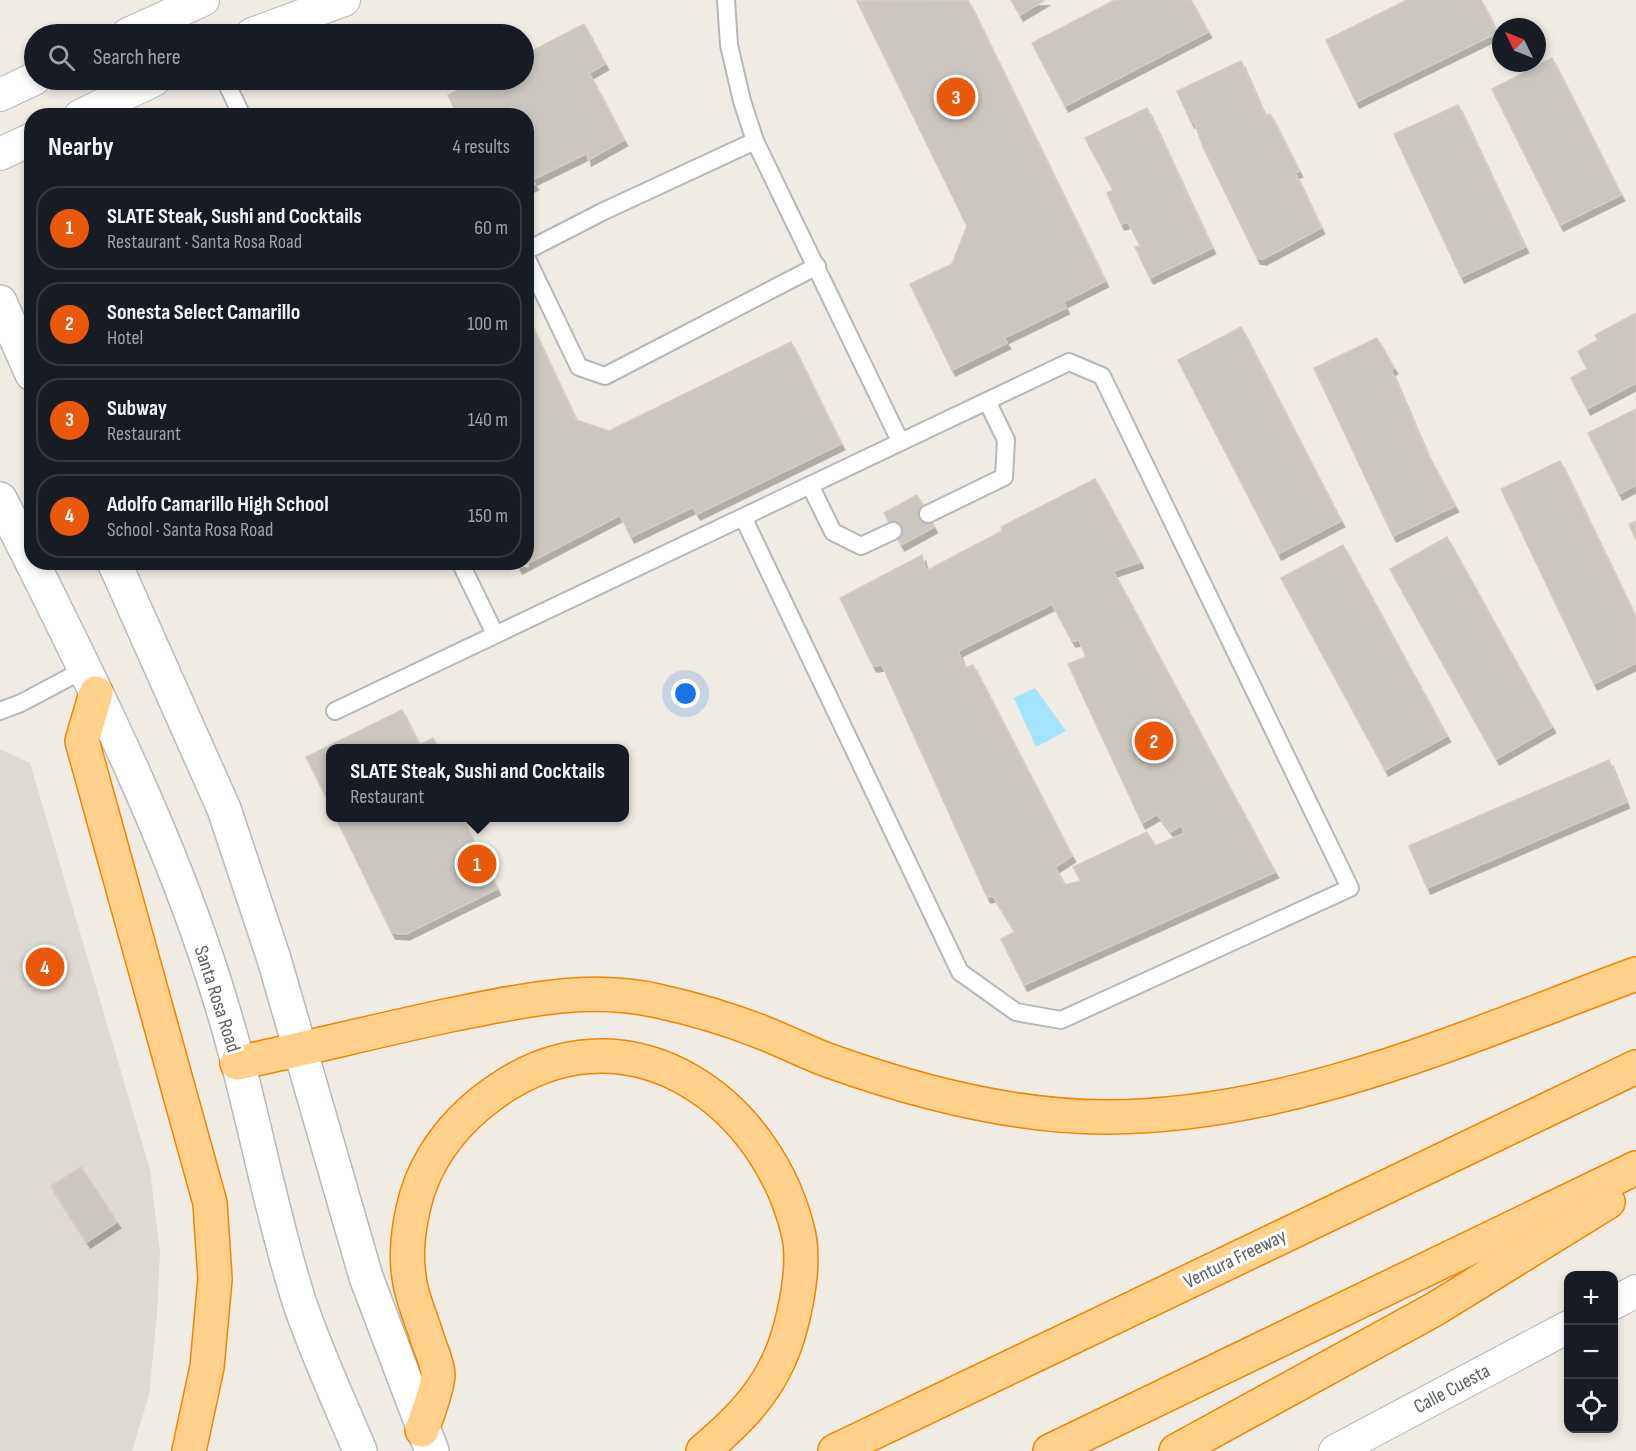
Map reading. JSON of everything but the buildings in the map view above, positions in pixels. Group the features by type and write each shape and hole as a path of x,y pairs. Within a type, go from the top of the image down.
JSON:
{"highway":[{"path":"91,681 82,741 210,1203 216,1279 207,1367 189,1451"},
{"path":"237,1063 301,1050 342,1038 548,995 604,995 657,1001 754,1029 826,1060 973,1102 1034,1112 1104,1117 1173,1115 1257,1102 1336,1082 1636,974"},
{"path":"427,1440 438,1375 408,1276 409,1242 415,1205 425,1173 445,1137 481,1101 535,1068 586,1057 635,1060 684,1077 723,1103 751,1131 785,1190 800,1239 799,1284 791,1329 776,1368 757,1399 733,1425 702,1451"},
{"name":"Ventura Freeway","path":"835,1451 1636,1066"},
{"path":"1050,1451 1636,1168"},
{"path":"1176,1451 1434,1309 1636,1185"}],"main road":[{"path":"0,302 24,356"},
{"name":"Santa Rosa Road","path":"0,499 24,546"},
{"name":"Santa Rosa Road","path":"36,570 91,681 162,834 227,1023 299,1300 320,1358 360,1451"},
{"path":"118,570 224,810 301,1050 366,1277 427,1440"}],"street":[{"path":"279,24 344,0"},
{"path":"149,24 196,1"},
{"path":"0,95 24,84"},
{"path":"96,108 133,90"},
{"path":"0,154 24,143"},
{"path":"1618,1301 1636,1292"},
{"name":"Calle Cuesta","path":"1335,1451 1564,1330"}],"lane":[{"path":"726,0 729,45 742,101 755,141 900,441"},
{"path":"230,90 238,108"},
{"path":"534,247 604,211 755,141"},
{"path":"534,274 579,367 605,376 817,266"},
{"path":"335,711 900,441 1069,362 1102,376 1350,888 1061,1020 1016,1012 960,972 743,517"},
{"path":"928,514 1004,477 1006,440 987,401"},
{"path":"810,485 833,532 861,546 893,531"},
{"path":"464,570 495,634"},
{"path":"0,711 91,681"}],"shaded area":[{"path":"0,749 30,763 150,1170 160,1252 157,1314 149,1395 132,1451 0,1451"}],"water":[{"path":"1035,688 1066,731 1036,747 1014,698"}],"place":[{"name":"Subway","path":"956,97"},
{"name":"Sonesta Select Camarillo","path":"1154,741"},
{"name":"SLATE Steak, Sushi and Cocktails","path":"477,864"},
{"name":"Adolfo Camarillo High School","path":"45,967"}]}
